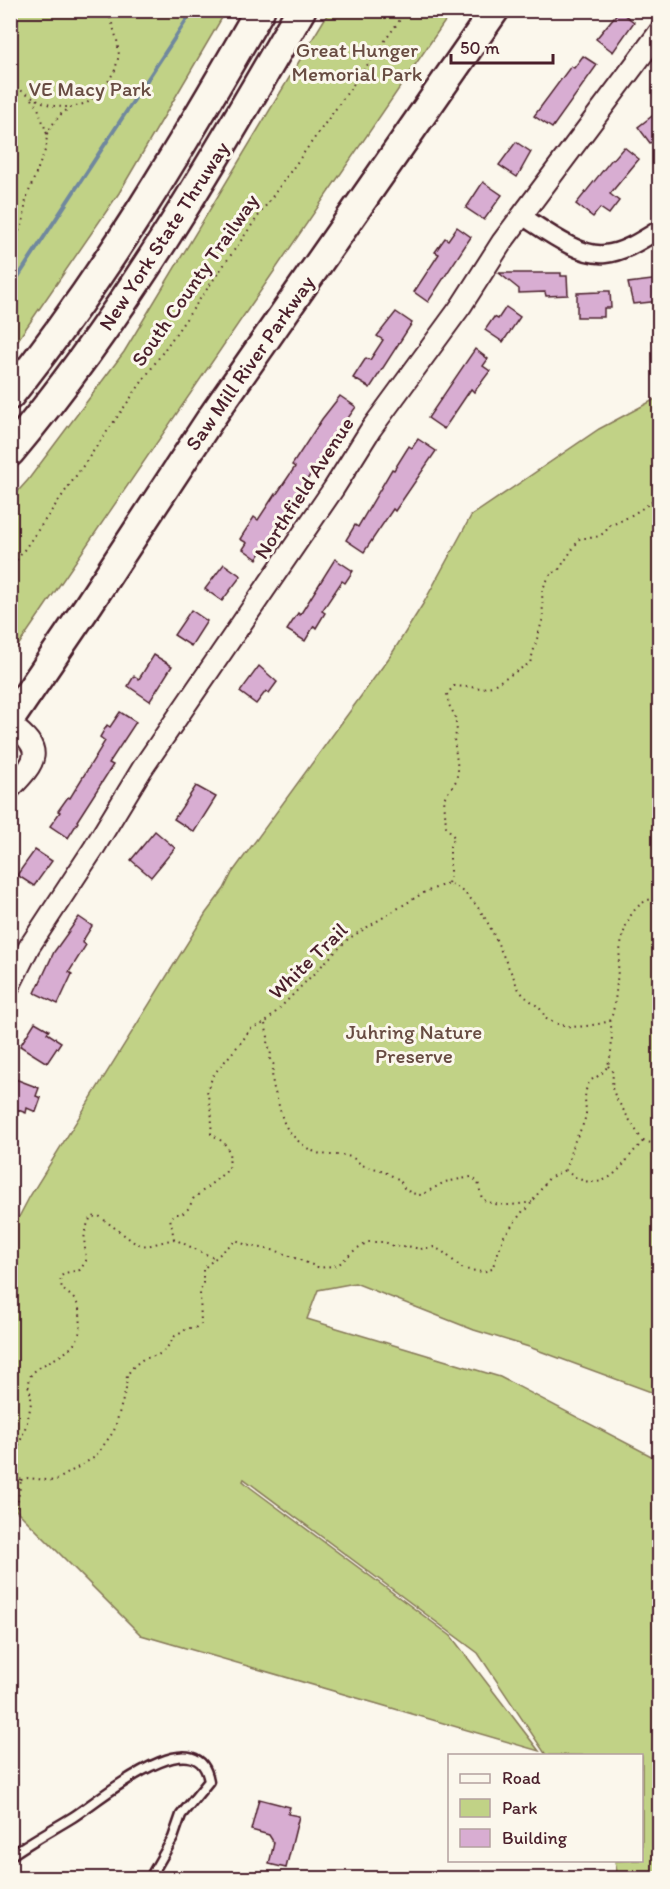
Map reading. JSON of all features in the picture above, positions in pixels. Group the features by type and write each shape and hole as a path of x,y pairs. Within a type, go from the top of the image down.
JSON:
{"highway":[{"name":"New York State Thruway","path":"10,395 73,312 130,227 183,143 260,10"},
{"name":"New York State Thruway","path":"10,452 75,369 149,264 214,161 301,10"},
{"name":"Saw Mill River Parkway","path":"10,691 208,392 476,10"},
{"name":"Saw Mill River Parkway","path":"10,722 211,418 434,101 495,10"}],"street":[{"name":"Northfield Avenue","path":"10,986 29,947 94,848 142,769 334,488 371,429 461,306 502,242 660,32"},
{"path":"522,216 578,250 604,254 636,243 660,229"},
{"path":"10,722 30,739 34,755 30,768 10,789"}],"lane":[{"path":"10,1856 152,1764 179,1757 194,1759 207,1769 209,1781 181,1815 172,1838 150,1878"}],"path":[{"path":"10,86 20,89 43,104 56,108 87,103 105,87 115,70 119,55 108,10"},
{"name":"South County Trailway","path":"10,570 247,232 407,10"},
{"path":"30,97 38,108 48,134"},
{"path":"10,247 23,224 26,199 46,148 48,134 62,113 72,107"},
{"path":"610,1021 585,1028 553,1022 545,1018 543,1010 519,990 485,915 459,889 448,883 450,846 454,837 446,826 444,798 456,781 458,770 454,739 457,731 455,716 449,705 447,694 454,686 483,688 492,686 530,663 543,618 542,590 551,573 558,571 580,538 597,538 604,535 610,525 619,523 660,495"},
{"name":"White Trail","path":"174,1239 170,1218 174,1214 182,1214 189,1208 193,1199 229,1169 230,1151 226,1144 211,1134 212,1118 207,1090 214,1074 250,1029 265,1023 348,939 423,893 448,883"},
{"path":"21,1480 28,1478 55,1481 95,1457 114,1431 126,1389 127,1375 143,1359 158,1355 166,1349 175,1336 187,1328 195,1328 201,1324 200,1292 204,1283 203,1269 236,1240 246,1245 277,1251 320,1268 338,1265 368,1242 385,1242 395,1247 407,1246 420,1249 433,1247 442,1251 463,1269 483,1272 492,1269 504,1236 549,1178 565,1170 569,1165 572,1149 586,1112 584,1100 587,1089 591,1079 608,1066 612,1040 610,1021 614,1012 619,953 628,923 636,909 646,901 660,898"},
{"path":"265,1023 267,1044 271,1051 270,1059 274,1065 272,1082 285,1125 311,1151 321,1154 343,1154 356,1158 361,1165 371,1166 400,1180 404,1188 411,1193 421,1195 445,1182 471,1177 478,1182 483,1199 490,1203 505,1206 532,1202"},
{"path":"608,1066 613,1072 612,1088 616,1098 642,1141 660,1145"},
{"path":"565,1170 580,1181 602,1181 624,1165 642,1141"},
{"path":"10,1524 21,1480 15,1458 25,1431 32,1398 27,1386 29,1378 35,1370 50,1363 77,1342 80,1332 80,1311 74,1299 65,1293 60,1277 65,1273 80,1270 86,1261 82,1238 84,1228 91,1216 99,1216 126,1238 147,1246 174,1239 216,1258"}],"green space":[{"name":"VE Macy Park","path":"11,10 226,11 119,193 11,350"},
{"name":"Great Hunger Memorial Park","path":"330,10 452,11 11,656 11,499 28,480 124,352"},
{"name":"Juhring Nature Preserve","path":"659,397 659,1395 529,1347 474,1330 355,1283 318,1290 307,1319 500,1377 659,1460 659,1878 618,1878 615,1862 643,1862 643,1754 545,1754 478,1653 244,1479 243,1481 251,1488 451,1636 539,1751 141,1635 11,1505 10,1234 30,1196 232,873 391,655 423,604 471,516 599,429"}],"building":[{"path":"619,11 634,22 613,52 596,39"},
{"path":"583,56 597,65 552,128 534,116 571,66 574,68"},
{"path":"660,110 660,136 650,143 638,127"},
{"path":"516,142 531,152 517,177 499,165"},
{"path":"624,147 639,159 610,194 619,201 609,214 600,208 593,217 576,204"},
{"path":"483,182 502,195 484,220 466,208"},
{"path":"457,227 471,237 428,302 414,292 439,254 435,252 445,238 448,240"},
{"path":"499,273 561,273 561,276 567,276 568,295 546,296 545,292 519,293 519,289"},
{"path":"660,279 660,301 633,304 628,283"},
{"path":"610,291 611,308 604,308 604,317 577,317 577,293"},
{"path":"506,307 520,317 503,342 485,330 494,317 498,319"},
{"path":"396,312 412,323 370,388 353,378 366,358 370,360 383,340 377,336"},
{"path":"475,349 488,359 483,366 490,371 474,392 471,389 444,429 428,418"},
{"path":"340,396 356,407 325,450 257,559 243,549 247,543 240,539 254,517 258,520 276,495 295,467 292,465"},
{"path":"418,439 436,451 364,552 346,540 355,525 358,527 392,469 394,470 409,446 412,448"},
{"path":"335,559 353,571 345,583 342,581 322,611 325,613 316,628 314,626 305,641 287,630 298,613 300,615"},
{"path":"224,564 241,576 222,601 205,589"},
{"path":"191,610 207,621 191,646 174,635"},
{"path":"154,655 172,666 150,701 128,686 134,676 139,679"},
{"path":"259,666 277,682 269,693 266,691 256,704 240,692"},
{"path":"120,712 136,722 109,763 113,765 68,838 50,826 105,741 100,737 107,725 110,727"},
{"path":"196,786 216,797 194,832 174,819"},
{"path":"155,831 175,848 151,877 131,860"},
{"path":"35,850 52,861 34,886 17,875"},
{"path":"79,917 92,926 82,942 86,945 69,972 72,974 58,1004 35,993 54,952"},
{"path":"35,1022 49,1030 47,1033 61,1042 47,1063 20,1046"},
{"path":"10,1077 39,1088 36,1096 41,1098 36,1112 27,1108 26,1113 10,1107"},
{"path":"259,1799 290,1807 288,1814 299,1816 286,1868 269,1864 274,1843 269,1835 251,1830"}],"waterway":[{"path":"10,289 193,10"}]}
